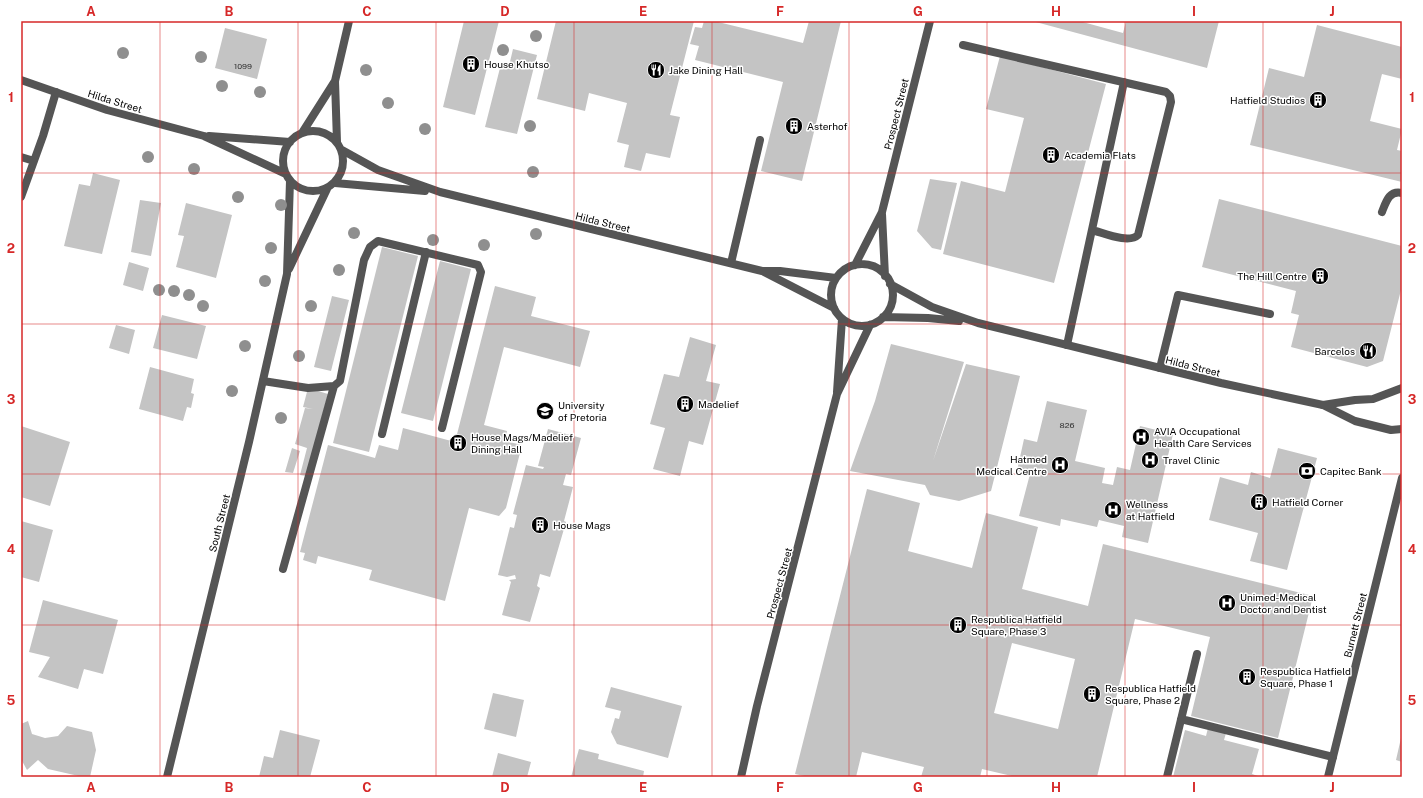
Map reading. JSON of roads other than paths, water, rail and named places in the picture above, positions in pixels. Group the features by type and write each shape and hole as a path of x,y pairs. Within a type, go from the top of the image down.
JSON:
{"street":[{"path":"337,142 335,80 349,21"},
{"name":"Prospect Street","path":"855,265 882,212 930,21"},
{"path":"962,45 1166,92 1170,96 1171,102 1138,235 1134,238 1128,239 1092,230"},
{"name":"Hilda Street","path":"21,80 107,110 204,136 286,174"},
{"path":"302,133 321,131 330,135 342,150 344,167 341,176 327,189 319,192 303,190 290,181 283,166 283,157 290,142 302,133 335,80"},
{"path":"1067,345 1124,82"},
{"path":"21,197 56,92"},
{"name":"Hilda Street","path":"204,136 290,142"},
{"path":"731,263 760,140"},
{"name":"Hilda Street","path":"342,150 378,170 440,192 762,270 836,278"},
{"path":"21,157 34,161"},
{"name":"South Street","path":"167,777 263,381 287,274 290,181"},
{"name":"Hilda Street","path":"335,183 440,192"},
{"name":"South Street","path":"287,274 327,189"},
{"path":"1382,212 1388,197 1392,193 1402,193"},
{"name":"Prospect Street","path":"882,212 885,276"},
{"path":"283,569 334,386 340,381 364,260 370,247 378,241 478,266 481,272 442,428"},
{"path":"382,434 426,252"},
{"path":"855,265 872,266 879,270 890,284 892,302 889,310 884,317 870,325 855,326 842,319 834,308 831,293 832,285 841,272 855,265"},
{"name":"Hilda Street","path":"762,270 834,308"},
{"name":"Hilda Street","path":"890,284 932,308 978,323 1160,368 1323,405 1355,421 1391,430 1402,429"},
{"path":"1160,368 1178,295 1270,314"},
{"name":"Hilda Street","path":"884,317 928,318 978,323"},
{"name":"Prospect Street","path":"837,394 842,319"},
{"name":"Prospect Street","path":"741,777 757,706 837,394 870,325"},
{"path":"263,381 308,388 334,386"},
{"path":"1323,405 1373,399 1402,388"},
{"name":"Burnett Street","path":"1328,777 1402,478"},
{"path":"1167,777 1198,654"},
{"path":"1181,719 1333,757"}],"place":[{"name":"House Khutso","path":"471,64"},
{"name":"Jake Dining Hall","path":"656,70"},
{"name":"Hatfield Studios","path":"1318,100"},
{"name":"Asterhof","path":"794,126"},
{"name":"Academia Flats","path":"1051,155"},
{"name":"The Hill Centre","path":"1320,276"},
{"name":"Barcelos","path":"1368,351"},
{"name":"Madelief","path":"685,404"},
{"name":"University of Pretoria","path":"545,411"},
{"name":"AVIA Occupational Health Care Services","path":"1141,437"},
{"name":"House Mags/Madelief Dining Hall","path":"458,443"},
{"name":"Travel Clinic","path":"1150,460"},
{"name":"Hatmed Medical Centre","path":"1060,465"},
{"name":"Capitec Bank","path":"1307,471"},
{"name":"Hatfield Corner","path":"1259,502"},
{"name":"Wellness at Hatfield","path":"1113,510"},
{"name":"House Mags","path":"540,525"},
{"name":"Unimed-Medical Doctor and Dentist","path":"1227,603"},
{"name":"Respublica Hatfield Square, Phase 3","path":"958,625"},
{"name":"Respublica Hatfield Square, Phase 1","path":"1247,677"},
{"name":"Respublica Hatfield Square, Phase 2","path":"1092,694"}]}
